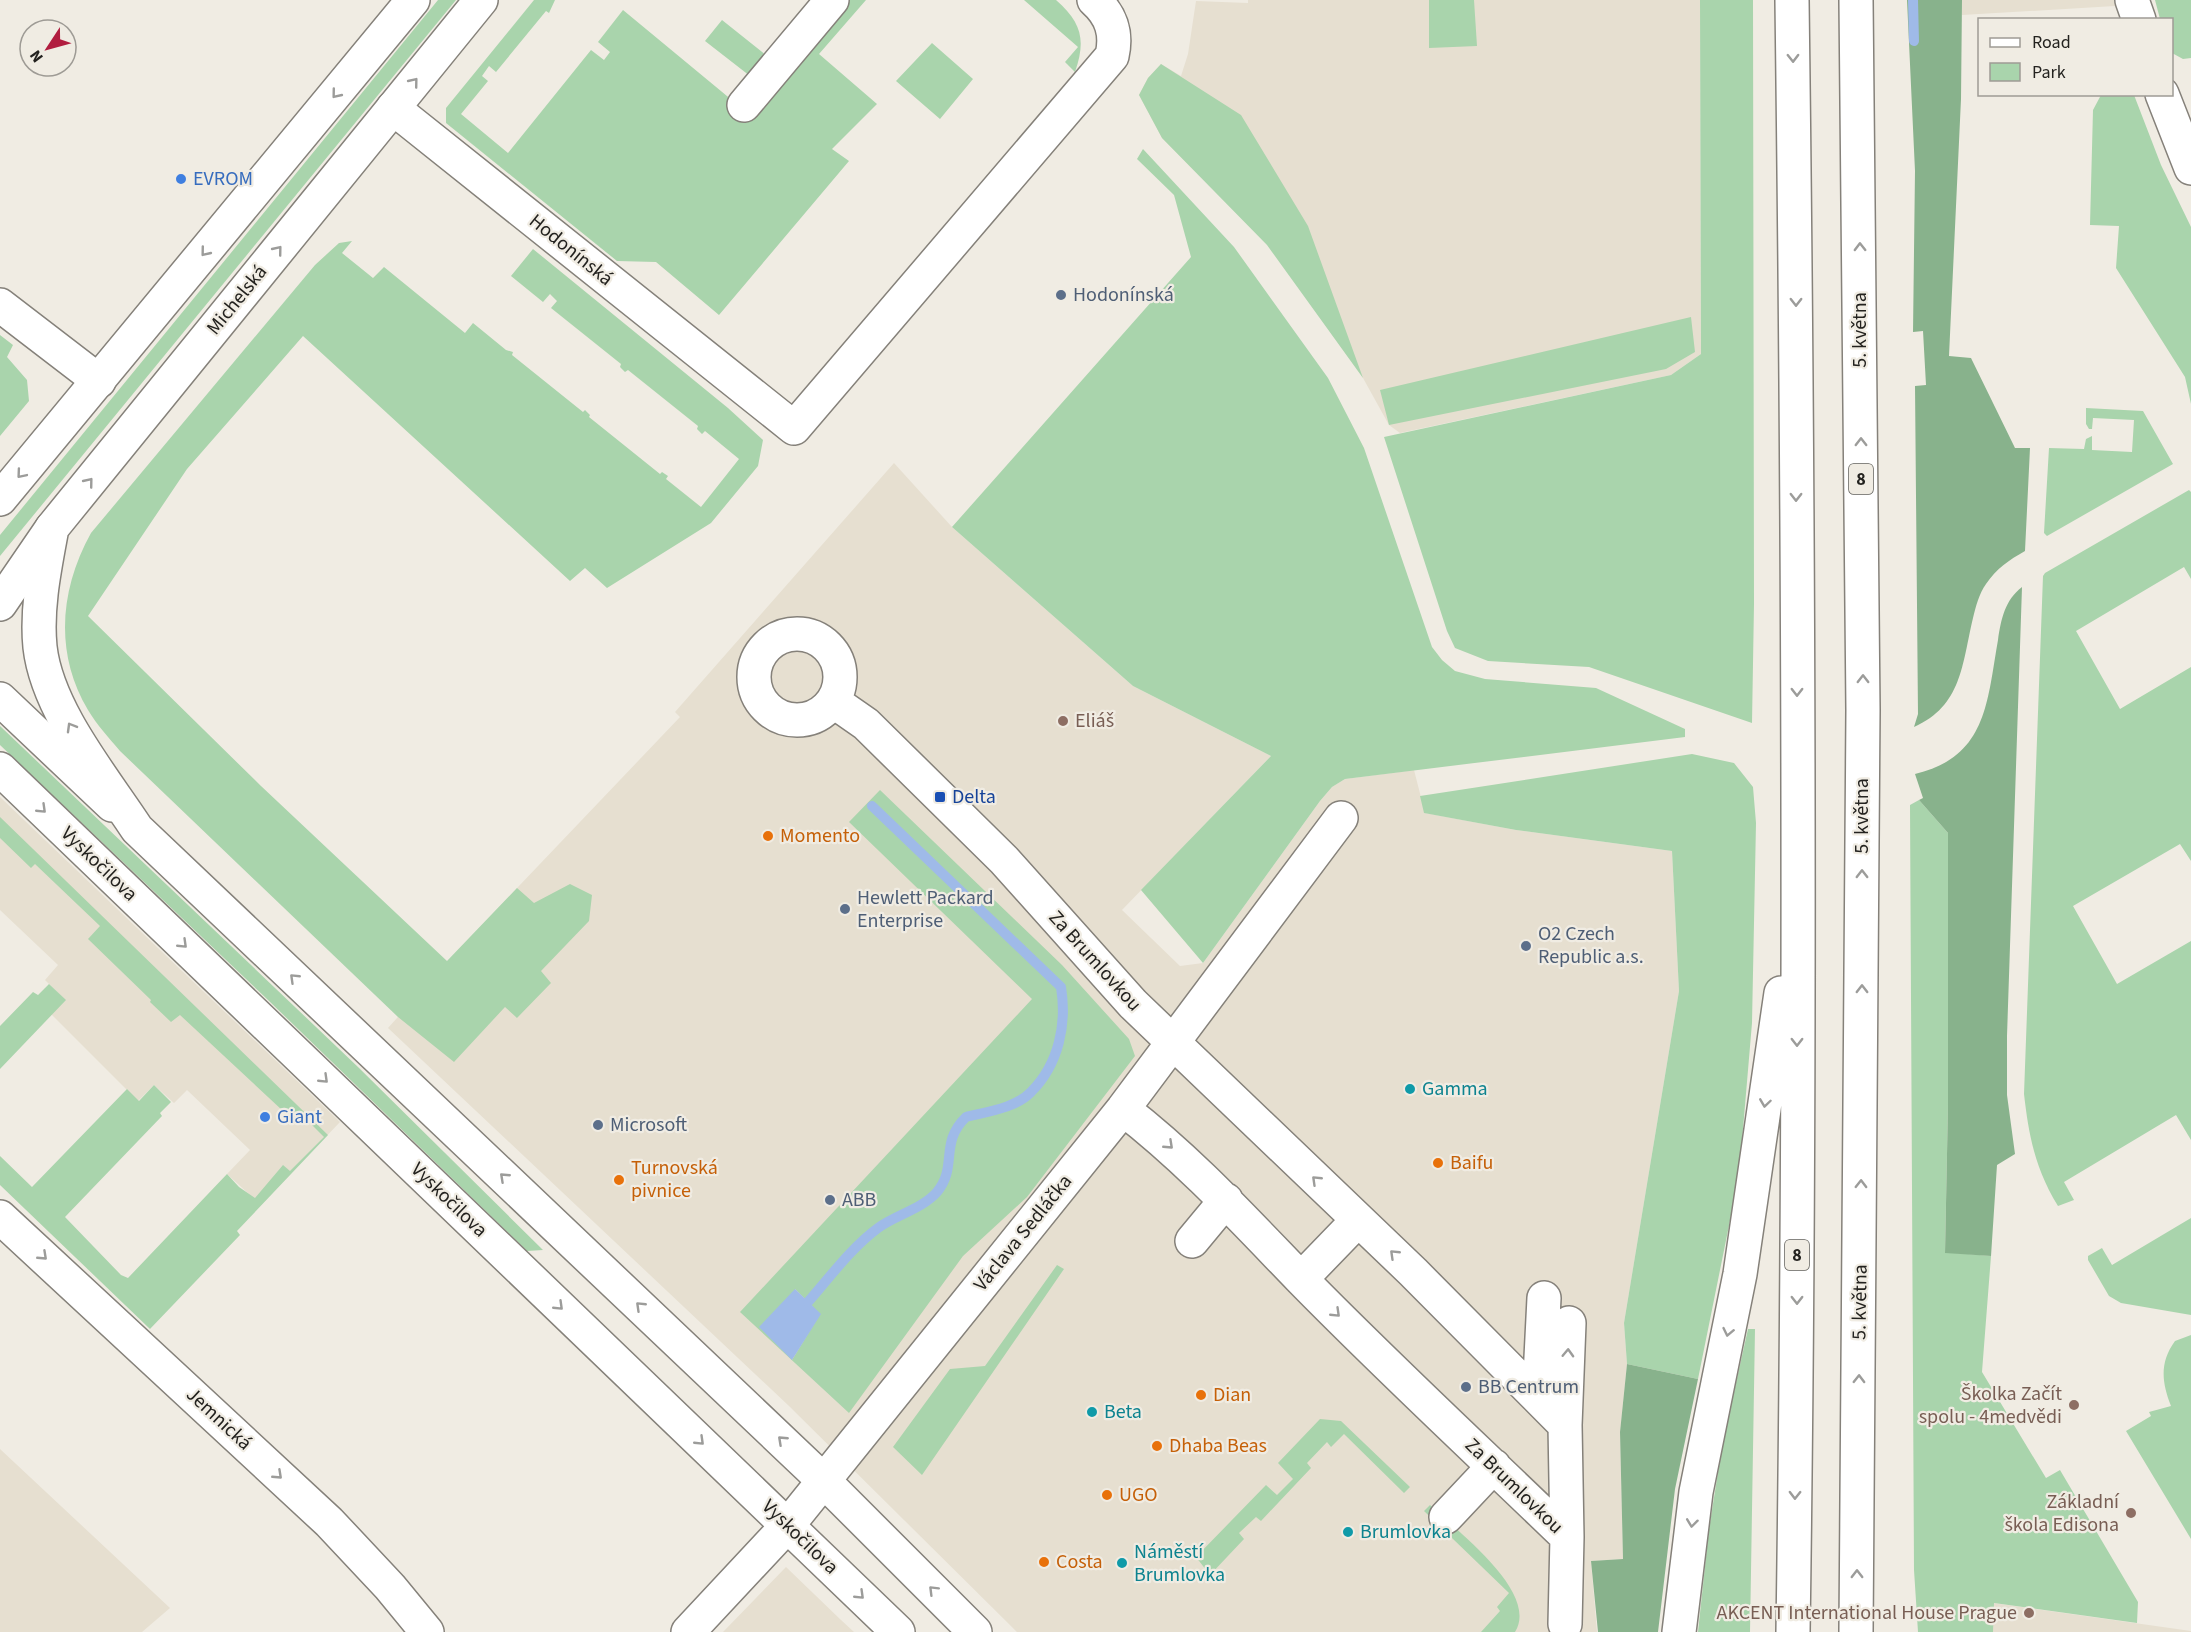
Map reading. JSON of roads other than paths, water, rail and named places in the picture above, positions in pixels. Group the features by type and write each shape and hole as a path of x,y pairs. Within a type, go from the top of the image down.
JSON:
{"main road":[{"path":"0,499 413,0"},
{"name":"Michelská","path":"0,604 52,528 481,0"},
{"path":"744,105 832,0"},
{"name":"Hodonínská","path":"393,108 794,428 1112,56 1114,29 1109,18 1094,0"},
{"name":"8","path":"1792,0 1796,243 1797,879 1793,1632"},
{"name":"5. května","path":"1856,0 1863,722 1856,1632"},
{"path":"2132,0 2138,18"},
{"path":"2163,96 2191,168"},
{"path":"0,305 99,381"},
{"path":"52,528 43,575 40,650 54,696 137,829"},
{"path":"0,699 824,1481 975,1632"},
{"name":"Za Brumlovkou","path":"833,701 866,724 1004,860 1133,1004 1430,1290 1565,1425 1567,1537"},
{"name":"Vyskočilova","path":"0,769 898,1632"},
{"name":"Václava Sedláčka","path":"688,1632 788,1525 1123,1109 1341,818"},
{"path":"1679,1632 1696,1492 1740,1274 1797,879"},
{"name":"Za Brumlovkou","path":"1123,1109 1164,1140 1232,1206 1301,1279 1567,1537"},
{"path":"1198,1247 1232,1206"},
{"name":"Jemnická","path":"0,1217 329,1522 390,1587 420,1629"},
{"path":"1301,1279 1358,1220"},
{"path":"1539,1397 1544,1298"},
{"path":"1565,1425 1569,1323"},
{"path":"1446,1517 1494,1466"},
{"path":"1565,1624 1567,1537"}],"water":[{"path":"795,1289 821,1314 792,1360 759,1327"}],"waterway":[{"path":"1913,0 1914,41"},
{"path":"808,1302 841,1263 868,1236 885,1223 924,1203 937,1192 947,1173 953,1136 966,1117 1009,1106 1031,1092 1048,1069 1062,1029 1061,987 872,806"}],"place":[{"name":"EVROM","path":"181,179"},
{"name":"Hodonínská","path":"1061,295"},
{"name":"Eliáš","path":"1063,721"},
{"name":"Delta","path":"940,797"},
{"name":"Momento","path":"768,836"},
{"name":"Hewlett Packard Enterprise","path":"845,909"},
{"name":"O2 Czech Republic a.s.","path":"1526,946"},
{"name":"Gamma","path":"1410,1089"},
{"name":"Giant","path":"265,1117"},
{"name":"Microsoft","path":"598,1125"},
{"name":"Baifu","path":"1438,1163"},
{"name":"Turnovská pivnice","path":"619,1180"},
{"name":"ABB","path":"830,1200"},
{"name":"BB Centrum","path":"1466,1387"},
{"name":"Dian","path":"1201,1395"},
{"name":"Školka Začít spolu - 4medvědi","path":"2074,1405"},
{"name":"Beta","path":"1092,1412"},
{"name":"Dhaba Beas","path":"1157,1446"},
{"name":"UGO","path":"1107,1495"},
{"name":"Základní škola Edisona","path":"2131,1513"},
{"name":"Brumlovka","path":"1348,1532"},
{"name":"Costa","path":"1044,1562"},
{"name":"Náměstí Brumlovka","path":"1122,1563"},
{"name":"AKCENT International House Prague","path":"2029,1613"}]}
